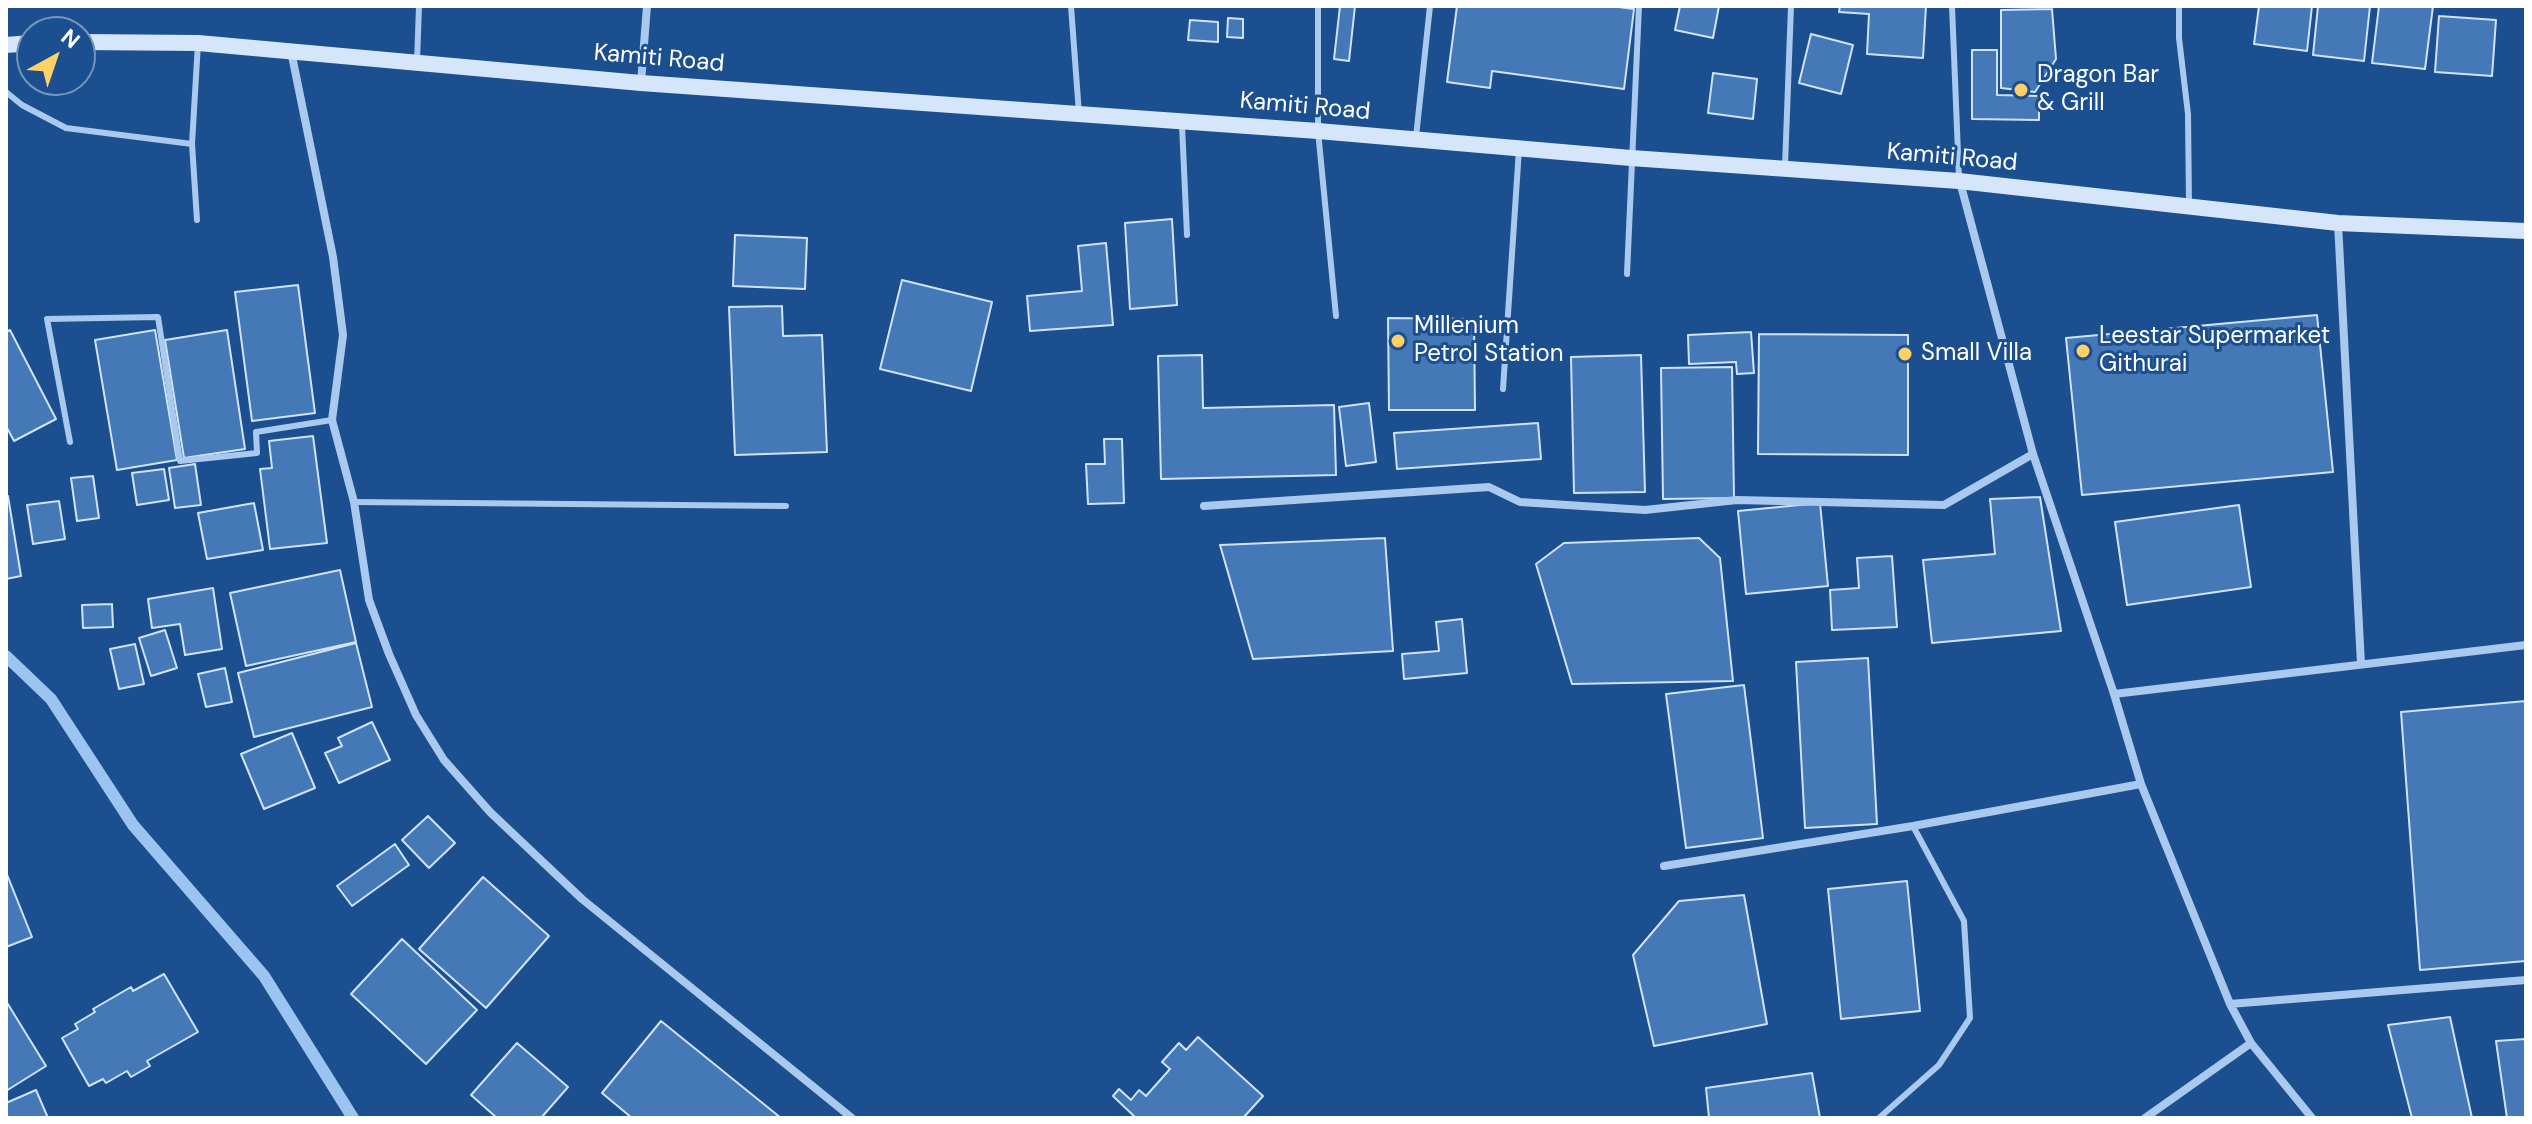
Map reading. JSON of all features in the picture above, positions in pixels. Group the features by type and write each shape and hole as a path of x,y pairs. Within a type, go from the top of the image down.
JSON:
{"main road":[{"name":"Kamiti Road","path":"96,42 198,43 641,83 1959,181 2338,223 2526,231"}],"street":[{"path":"641,83 647,6"},
{"path":"290,51 333,257 343,335 332,420 354,502 369,600 416,715 444,760 490,812 582,899 852,1118"},
{"path":"1959,181 2033,454 2141,784 2230,1004 2251,1043 2312,1118"},
{"path":"2338,223 2361,664"},
{"path":"1204,506 1489,487 1520,502 1645,510 1737,500 1944,505 2033,454"},
{"path":"2114,694 2526,645"},
{"path":"1664,866 1913,826 2141,784"},
{"path":"2230,1004 2526,980"},
{"path":"2145,1118 2251,1043"}],"lane":[{"path":"417,62 419,6"},
{"path":"1071,6 1079,114"},
{"path":"1318,6 1318,131 1336,316"},
{"path":"1415,140 1430,6"},
{"path":"1627,274 1639,6"},
{"path":"1785,169 1791,6"},
{"path":"1952,6 1959,181"},
{"path":"2179,6 2179,38 2188,114 2189,208"},
{"path":"197,220 192,144 198,43"},
{"path":"6,92 22,105 66,128 192,144"},
{"path":"1181,121 1187,235"},
{"path":"1503,389 1519,149"},
{"path":"70,442 47,319 158,317 180,461 257,453 256,432 332,420"},
{"path":"354,502 786,506"},
{"path":"1879,1118 1939,1065 1970,1018 1964,921 1913,826"}],"building":[{"path":"1340,6 1355,6 1349,61 1334,59"},
{"path":"1457,6 1611,6 1634,9 1624,89 1492,71 1490,88 1447,82"},
{"path":"1680,6 1719,6 1713,38 1675,30"},
{"path":"1840,6 1926,6 1923,58 1867,54 1869,14 1839,12"},
{"path":"2259,6 2312,6 2307,51 2254,44"},
{"path":"2318,6 2370,6 2364,61 2313,55"},
{"path":"2379,6 2433,6 2425,69 2372,63"},
{"path":"2052,9 2056,59 2035,92 2001,88 2001,10"},
{"path":"2439,16 2496,20 2492,76 2435,72"},
{"path":"1228,18 1243,19 1243,38 1227,37"},
{"path":"1190,20 1218,22 1218,42 1188,40"},
{"path":"1811,34 1853,45 1841,94 1799,83"},
{"path":"1972,50 1997,50 1997,95 2039,96 2039,120 1972,119"},
{"path":"1713,73 1757,79 1753,119 1708,113"},
{"path":"1172,219 1177,305 1130,309 1125,223"},
{"path":"735,235 807,238 805,289 733,286"},
{"path":"1106,243 1113,325 1030,331 1027,296 1082,291 1078,246"},
{"path":"902,280 992,302 971,391 880,369"},
{"path":"298,285 315,413 252,421 235,292"},
{"path":"782,306 783,336 822,335 827,452 735,455 729,307"},
{"path":"2317,315 2333,472 2082,495 2066,338"},
{"path":"1388,318 1474,319 1475,410 1389,410"},
{"path":"10,330 56,419 14,441 6,426 6,332"},
{"path":"155,330 177,460 117,470 95,340"},
{"path":"227,330 245,449 184,458 165,340"},
{"path":"1751,332 1754,373 1737,374 1736,362 1689,364 1688,335"},
{"path":"1759,334 1908,335 1908,455 1758,454"},
{"path":"1202,355 1203,408 1334,405 1336,475 1161,479 1158,356"},
{"path":"1641,355 1645,492 1574,493 1571,357"},
{"path":"1732,367 1734,498 1663,499 1661,368"},
{"path":"1369,403 1376,462 1346,466 1339,407"},
{"path":"1538,423 1541,459 1397,469 1394,433"},
{"path":"313,436 327,543 270,549 260,469 272,468 269,441"},
{"path":"1104,439 1122,439 1124,503 1088,504 1086,464 1105,464"},
{"path":"195,464 201,505 175,508 169,468"},
{"path":"164,469 169,500 137,505 132,473"},
{"path":"93,476 99,518 77,521 71,478"},
{"path":"6,496 21,576 6,579"},
{"path":"2040,497 2061,631 1932,643 1923,560 1995,554 1990,499"},
{"path":"59,501 65,539 33,544 27,505"},
{"path":"254,503 263,550 207,559 198,513"},
{"path":"1820,503 1828,586 1746,594 1738,511"},
{"path":"2239,505 2251,587 2127,605 2115,522"},
{"path":"1385,538 1393,651 1253,659 1220,545"},
{"path":"1699,538 1720,558 1733,681 1572,684 1536,564 1564,543"},
{"path":"1892,556 1897,627 1832,630 1830,590 1859,588 1857,558"},
{"path":"340,570 356,642 246,666 230,593"},
{"path":"213,588 222,649 185,655 180,624 152,628 148,599"},
{"path":"112,604 113,627 83,628 82,605"},
{"path":"1462,619 1467,673 1404,679 1402,654 1439,651 1436,622"},
{"path":"165,630 177,668 151,676 139,638"},
{"path":"356,643 372,707 254,737 238,673"},
{"path":"135,644 144,684 119,689 110,649"},
{"path":"1868,658 1877,824 1805,828 1796,662"},
{"path":"225,668 232,702 206,707 198,674"},
{"path":"1744,685 1763,838 1686,848 1666,694"},
{"path":"2526,701 2526,961 2420,970 2401,712"},
{"path":"372,722 390,760 339,783 325,753 342,746 338,738"},
{"path":"292,733 315,788 264,809 241,754"},
{"path":"428,816 455,843 429,868 402,840"},
{"path":"395,844 409,865 352,906 337,886"},
{"path":"6,872 32,937 6,947"},
{"path":"483,877 549,936 486,1008 419,949"},
{"path":"1907,881 1920,1011 1841,1019 1828,889"},
{"path":"1744,895 1767,1024 1654,1046 1633,955 1679,901"},
{"path":"402,939 477,1010 426,1064 351,994"},
{"path":"164,974 198,1032 147,1061 150,1066 131,1077 127,1071 106,1083 103,1079 89,1086 62,1038 78,1029 75,1024 95,1012 93,1009 131,987 133,991"},
{"path":"6,1001 46,1066 6,1091"},
{"path":"2450,1017 2472,1118 2412,1118 2388,1025"},
{"path":"661,1021 781,1118 632,1118 602,1093"},
{"path":"1198,1037 1263,1096 1243,1118 1136,1118 1113,1096 1119,1089 1131,1100 1139,1090 1146,1096 1170,1069 1162,1062 1179,1043 1186,1050"},
{"path":"2526,1039 2526,1118 2507,1118 2496,1041"},
{"path":"517,1043 568,1087 541,1118 497,1118 471,1095"},
{"path":"1812,1073 1820,1118 1709,1118 1706,1088"},
{"path":"36,1090 48,1118 6,1118 6,1103"}],"waterway":[{"path":"6,656 51,699 133,825 264,976 353,1118"}],"place":[{"name":"Dragon Bar & Grill","path":"2021,90"},
{"name":"Millenium Petrol Station","path":"1398,341"},
{"name":"Leestar Supermarket Githurai","path":"2083,351"},
{"name":"Small Villa","path":"1905,354"}]}
